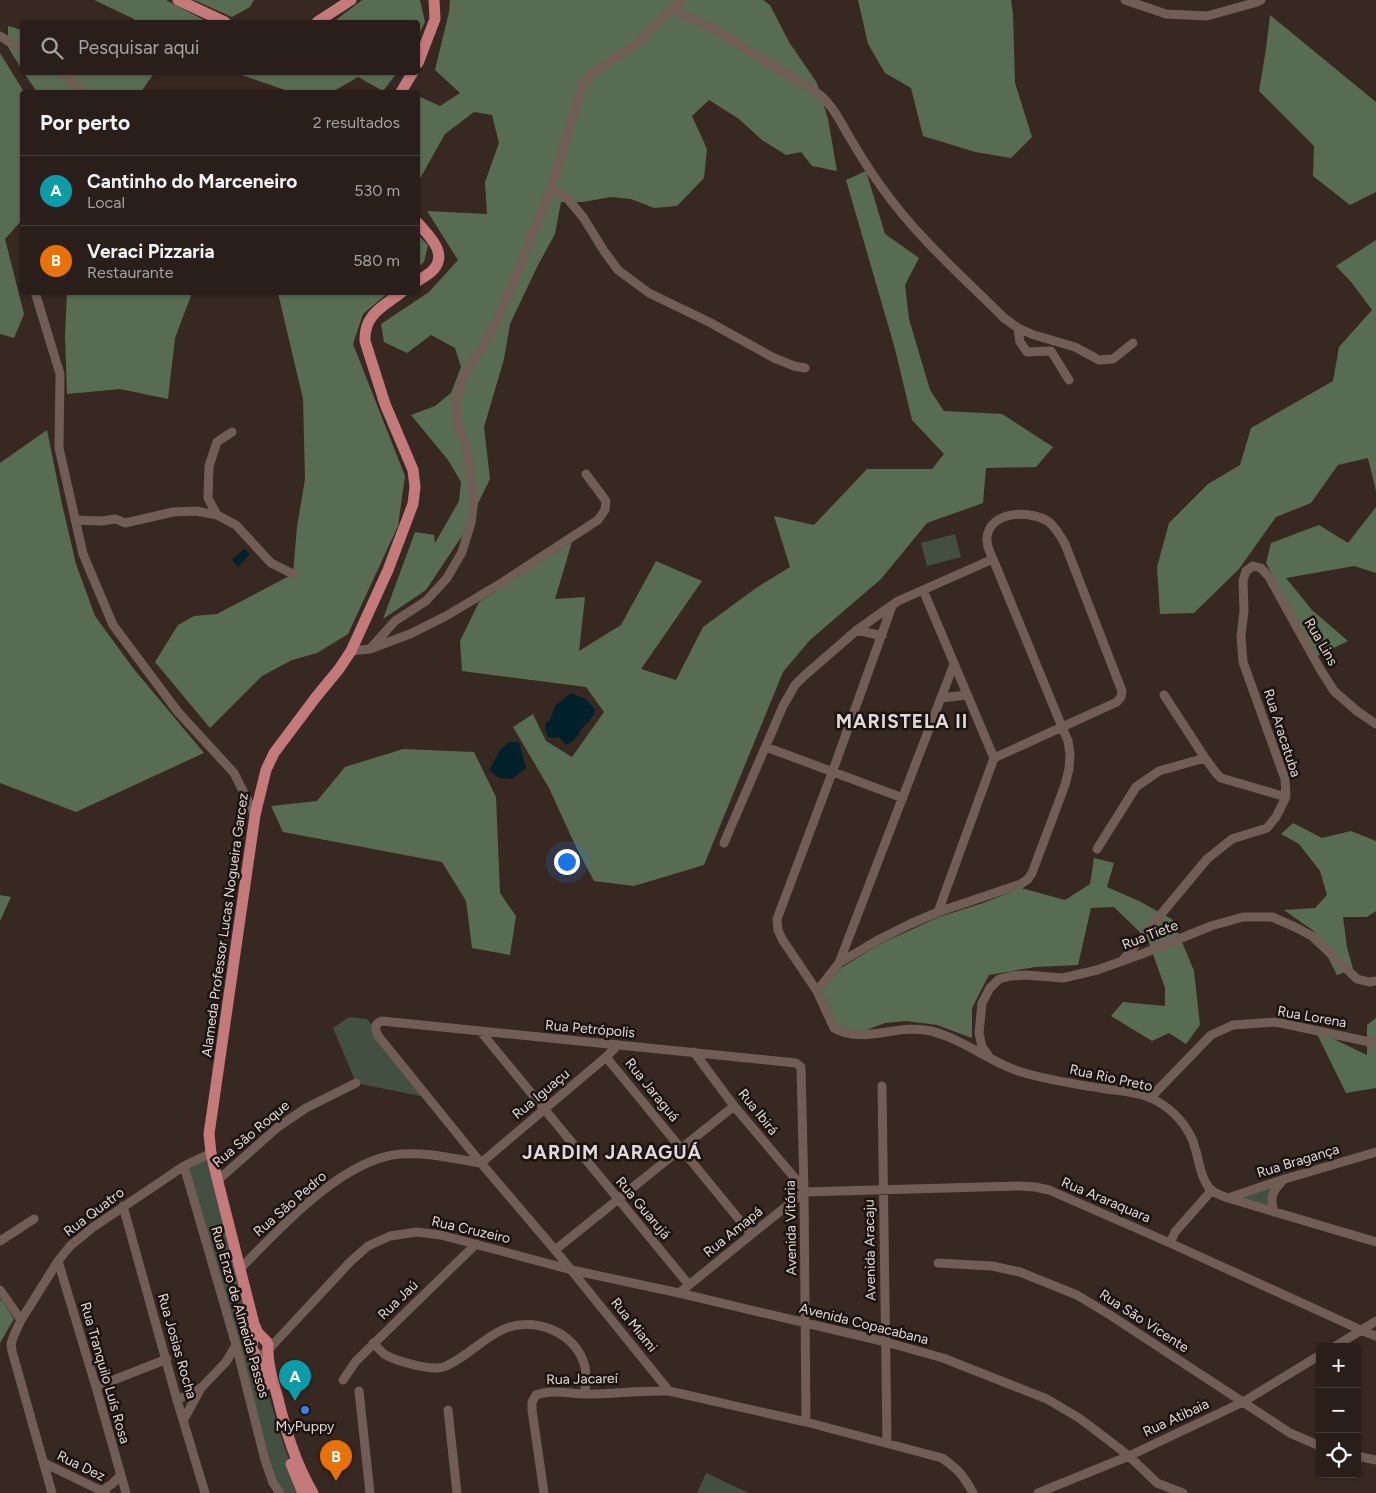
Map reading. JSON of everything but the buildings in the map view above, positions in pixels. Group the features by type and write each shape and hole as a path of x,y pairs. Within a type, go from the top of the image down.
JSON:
{"main road":[{"path":"178,0 221,20"},
{"path":"320,20 351,0"},
{"path":"420,57 435,19 435,1"},
{"path":"402,90 411,75"},
{"path":"420,225 438,249 439,260 434,269 420,280"},
{"name":"Alameda Professor Lucas Nogueira Garcez","path":"256,1344 254,1324 218,1180 209,1134 255,816 266,770 274,752 340,669 351,651 388,570 413,504 415,487 412,470 385,404 364,341 364,330 368,319 398,295"},
{"path":"303,1493 287,1454 264,1373 258,1363 256,1344 267,1342 270,1371 293,1451 313,1493"}],"street":[{"path":"370,649 395,621 426,601 447,578 462,552 471,523 474,499 467,450 458,425 456,404 461,383 470,365 484,345 514,283 551,188 582,86 591,74 638,43 670,9 682,0"},
{"path":"1125,0 1166,14 1207,16 1261,0"},
{"path":"670,9 717,31 819,94 835,112 884,190 910,224 1004,318 1018,328 1034,335 1075,347 1100,360 1112,359 1133,343"},
{"path":"0,36 20,49"},
{"path":"63,75 83,90"},
{"path":"551,188 567,198 583,217 618,270 649,293 710,322 774,358 805,368"},
{"path":"36,295 60,374 59,448 83,554 113,625 178,712 234,772 255,816"},
{"path":"1018,328 1020,342 1027,352 1051,351 1069,380"},
{"path":"216,515 208,498 209,466 217,442 232,432"},
{"path":"351,651 370,649 410,634 446,616 503,582 598,520 605,510 606,501 586,474"},
{"path":"75,520 101,522 116,519 125,523 173,512 196,511 216,515 236,525 271,563 293,574"},
{"path":"839,964 876,941 910,924 938,912 1020,884 1028,880 1032,873 1065,785 1070,754 1068,741 1062,727 993,559 987,541 990,527 994,523 1011,515 1024,514 1037,516 1049,523 1058,532 1065,544 1122,691 1121,697 1117,702 1062,727 994,758"},
{"path":"724,843 783,706 795,685 857,630 903,598 993,559"},
{"name":"Rua Lins","path":"1253,566 1261,568 1269,577 1334,691 1357,711 1376,724"},
{"name":"Rua Aracatuba","path":"1123,960 1207,859 1232,839 1267,828 1276,817 1286,797 1285,779 1243,662 1241,636 1244,611 1243,581 1246,571 1253,566"},
{"path":"923,590 994,758 938,912"},
{"path":"892,606 778,919 778,930 782,938 817,991 839,964 954,664"},
{"path":"857,630 882,636"},
{"path":"941,698 967,695"},
{"path":"1164,695 1205,758 1221,778 1286,797"},
{"path":"766,747 902,798"},
{"path":"1097,849 1136,787 1159,771 1205,758"},
{"name":"Rua Tiete","path":"989,1058 982,1047 979,1033 982,1003 990,988 999,979 1012,976 1062,978 1097,970 1211,926 1243,917 1272,917 1295,927 1312,936 1357,979 1369,982 1376,981"},
{"name":"Rua Rio Preto","path":"817,991 834,1028 849,1035 905,1029 930,1031 967,1045 1008,1068 1065,1082 1128,1092 1150,1098 1169,1109 1182,1122 1192,1138 1207,1184 1212,1190"},
{"name":"Rua Petrópolis","path":"378,1022 694,1052 796,1063 799,1065"},
{"name":"Rua Miami","path":"378,1022 375,1030 379,1037 481,1163 572,1270 669,1391"},
{"name":"Rua Lorena","path":"1150,1098 1211,1036 1233,1025 1276,1022 1370,1042 1376,1040"},
{"name":"Rua Guarujá","path":"481,1032 689,1285"},
{"name":"Rua Iguaçu","path":"481,1163 618,1045"},
{"name":"Rua Ibirá","path":"694,1052 734,1106 804,1191"},
{"name":"Rua Jaraguá","path":"606,1057 751,1234"},
{"name":"Avenida Vitória","path":"799,1065 801,1067 804,1191 806,1422"},
{"name":"Rua São Roque","path":"218,1180 278,1127 306,1108 356,1083"},
{"name":"Avenida Aracaju","path":"882,1086 887,1442"},
{"path":"555,1250 734,1106"},
{"name":"Rua Quatro","path":"44,1463 12,1351 14,1335 21,1320 58,1261 70,1246 123,1206 184,1166 212,1152"},
{"name":"Rua Bragança","path":"1228,1198 1285,1178 1376,1152"},
{"name":"Rua São Pedro","path":"240,1269 322,1190 349,1173 376,1160 401,1154 429,1155 481,1163"},
{"name":"Rua Enzo de Almeida Passos","path":"184,1166 236,1345 266,1460 274,1483 280,1493"},
{"path":"1274,1212 1272,1195 1276,1187 1285,1178"},
{"name":"Rua Araraquara","path":"804,1191 1018,1186 1049,1190 1376,1336"},
{"path":"1170,1243 1175,1232 1212,1190 1228,1198 1376,1242"},
{"name":"Rua Amapá","path":"680,1293 804,1191"},
{"name":"Rua Josias Rocha","path":"123,1206 205,1493"},
{"path":"0,1241 34,1219"},
{"name":"Rua Cruzeiro","path":"268,1350 350,1262 368,1246 390,1236 417,1232 441,1235 572,1270"},
{"name":"Rua Jaú","path":"343,1380 356,1361 373,1343 476,1244"},
{"name":"Rua Tranquilo Luís Rosa","path":"58,1261 126,1493"},
{"name":"Rua São Vicente","path":"938,1263 992,1266 1020,1272 1077,1294 1290,1434 1316,1444"},
{"name":"Avenida Copacabana","path":"572,1270 680,1293 886,1342 943,1358 1047,1399 1079,1418 1129,1456"},
{"path":"0,1290 21,1320"},
{"path":"1340,1343 1376,1321"},
{"path":"373,1343 384,1353 396,1359 431,1368 442,1368 504,1329 532,1324 546,1327 563,1335 578,1350 585,1367 585,1394"},
{"path":"256,1344 270,1338 282,1336"},
{"path":"184,1419 201,1388 226,1362 236,1345"},
{"name":"Rua Atibaia","path":"1038,1493 1129,1456 1243,1402 1316,1357"},
{"path":"96,1387 166,1359"},
{"path":"226,1362 235,1361 241,1365"},
{"path":"177,1400 201,1388"},
{"name":"Rua Jacareí","path":"544,1493 532,1410 532,1402 536,1395 542,1392 585,1394 642,1390 669,1391"},
{"path":"359,1391 370,1493"},
{"path":"669,1391 806,1422 942,1458 956,1468 966,1480 973,1493"},
{"path":"448,1410 457,1493"},
{"path":"1129,1456 1157,1483 1183,1493"},
{"path":"1361,1457 1376,1460"},
{"path":"44,1463 52,1493"},
{"name":"Rua Dez","path":"44,1463 104,1492"},
{"path":"104,1492 121,1475"}],"green space":[{"path":"94,0 166,0 204,20 134,20"},
{"path":"194,0 254,0 250,7 232,17"},
{"path":"362,0 420,0 425,22 420,32 420,20 336,20"},
{"path":"450,0 763,0 770,5 789,42 817,83 828,119 837,171 812,166 801,152 786,155 762,140 739,119 709,100 692,116 707,149 704,178 677,206 654,208 631,199 611,197 583,202 561,202 555,234 510,324 504,359 484,427 490,479 462,536 426,590 383,619 415,532 434,535 435,543 459,501 461,482 448,460 411,415 435,406 451,393 461,367 455,348 431,335 407,353 384,342 381,324 429,292 458,260 427,211 487,214 485,182 499,143 492,115 474,112 445,134 420,178 420,97 440,106 460,93 435,70 449,12"},
{"path":"858,0 1011,0 1015,83 1032,137 1011,158 975,152 923,136 911,88 885,73 868,44"},
{"path":"1270,15 1376,102 1376,192 1350,205 1313,176 1314,146 1259,91"},
{"path":"8,26 20,29 20,67 8,47"},
{"path":"0,53 23,90 20,90 20,222 5,239 24,314 14,338 0,334"},
{"path":"25,75 153,75 142,90 36,90"},
{"path":"242,75 395,75 384,90 358,77 335,90 285,90"},
{"path":"866,171 885,234 919,258 905,285 909,319 930,390 944,411 1002,414 1053,447 1036,467 986,468 983,503 927,523 881,579 810,640 783,672 704,865 634,886 594,881 549,788 513,727 533,714 546,741 572,757 604,712 586,687 462,671 460,641 479,602 572,542 555,599 585,597 579,651 621,625 656,561 702,581 641,669 676,680 703,627 756,588 790,567 774,516 814,525 867,469 932,469 944,454 912,420 895,349 846,180"},
{"path":"420,237 428,245 424,262 420,265"},
{"path":"1376,240 1376,491 1368,458 1338,465 1311,503 1276,517 1239,569 1194,613 1160,614 1157,567 1169,523 1208,484 1240,465 1251,428 1333,381 1339,347 1372,310 1352,283 1336,266"},
{"path":"67,295 191,295 175,338 168,399 120,389 67,394 65,336"},
{"path":"278,295 386,295 363,314 353,344 405,476 398,526 348,634 317,653 292,660 262,676 210,728 155,662 178,625 194,616 217,614 293,574 297,527 305,479 303,399"},
{"path":"47,430 76,564 95,616 133,668 204,753 76,812 0,783 0,463"},
{"path":"1376,507 1376,573 1354,566 1286,578 1312,610 1348,641 1317,656 1266,563 1271,543 1319,525 1348,543"},
{"path":"955,534 961,557 927,566 921,543"},
{"path":"403,749 474,752 496,797 500,893 516,916 510,955 472,948 466,901 442,862 283,832 271,806 317,801 345,767"},
{"path":"1293,823 1322,838 1351,831 1376,841 1376,911 1367,917 1343,917 1347,947 1353,969 1337,975 1315,932 1284,910 1315,908 1327,895 1320,871 1299,844 1281,834"},
{"path":"1094,858 1114,863 1107,887 1141,902 1173,920 1194,971 1200,1025 1186,1044 1169,1033 1152,1041 1111,1016 1123,1002 1165,1006 1165,988 1148,940 1114,907 1091,908 1078,965 1035,967 989,975 972,1008 972,1038 937,1025 906,1021 885,1023 864,1031 850,1030 837,1025 822,991 841,968 878,945 939,917 1021,888 1065,900 1090,884"},
{"path":"0,895 11,897 0,921"},
{"path":"349,1017 367,1019 430,1098 356,1083 333,1028"},
{"path":"1376,1018 1376,1088 1346,1093 1315,1030 1367,1055 1367,1025"},
{"path":"210,1154 267,1389 288,1456 305,1493 280,1493 274,1483 187,1166"},
{"path":"1283,1180 1276,1187 1274,1211 1230,1198"},
{"path":"1,1299 14,1319 0,1343 0,1301"},
{"path":"706,1473 747,1492 747,1493 697,1493"}],"water":[{"path":"244,549 250,554 238,567 232,560"},
{"path":"571,693 586,699 595,710 590,720 575,739 566,745 559,737 550,738 546,733 545,724 550,720 555,706"},
{"path":"509,742 519,742 526,768 512,779 499,778 489,770 501,749"}],"place":[{"name":"Cantinho do Marceneiro","path":"295,1401"},
{"name":"MyPuppy","path":"305,1410"},
{"name":"Veraci Pizzaria","path":"336,1481"}],"district":[{"name":"MARISTELA II","path":"902,721"},
{"name":"JARDIM JARAGUÁ","path":"612,1152"}]}
